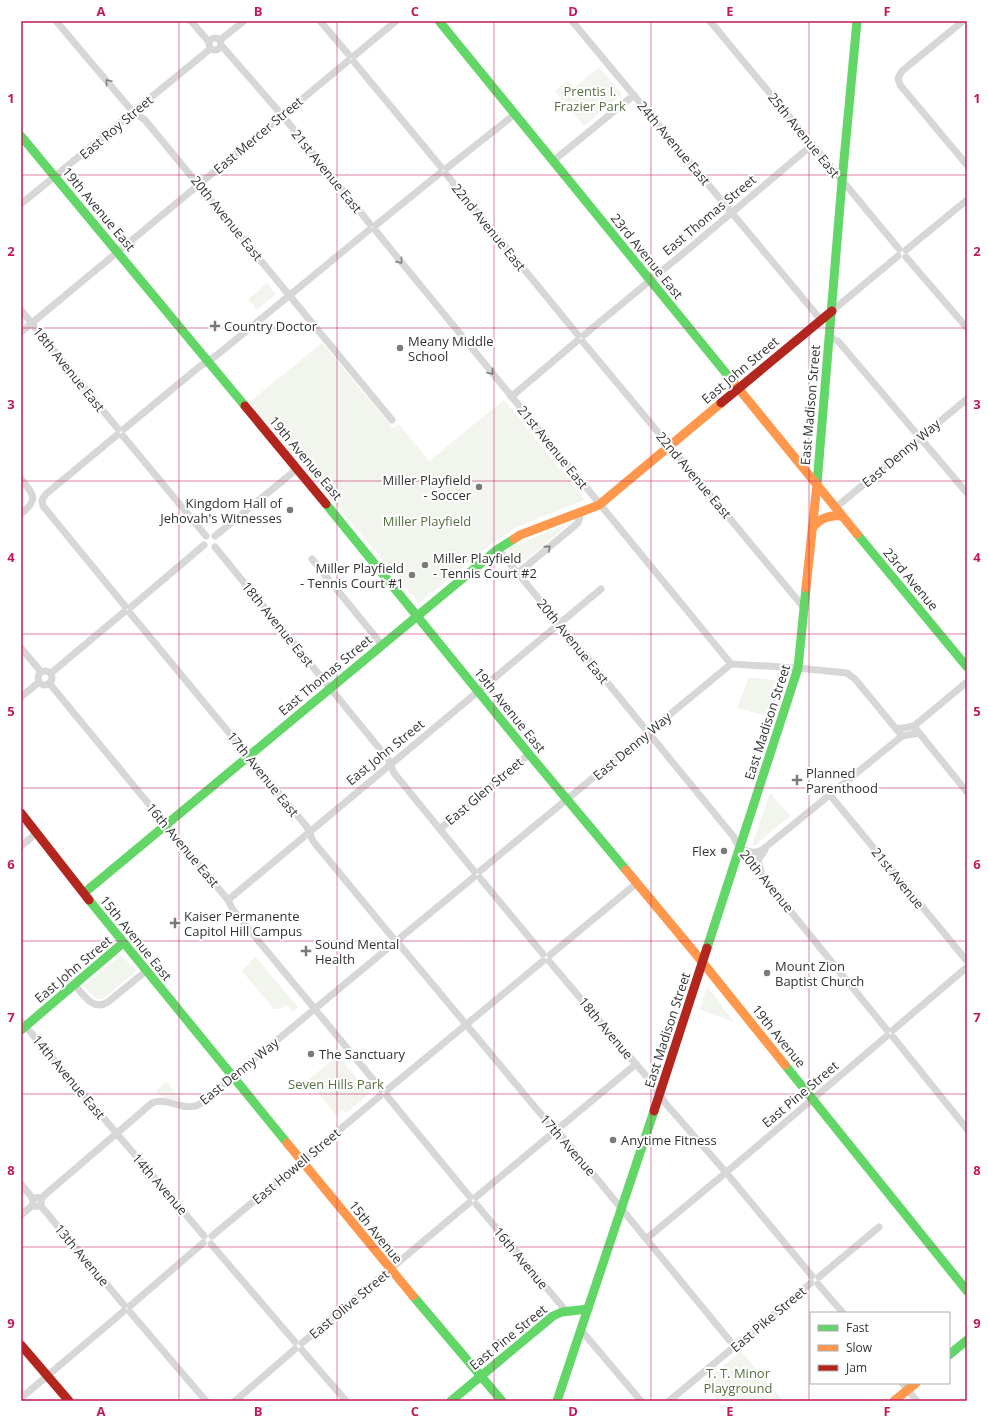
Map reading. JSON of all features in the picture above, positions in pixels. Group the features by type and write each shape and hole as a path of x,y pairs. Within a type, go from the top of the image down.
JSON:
{"street":[{"name":"20th Avenue East","path":"56,21 133,112 145,120 199,184 392,420"},
{"path":"191,21 209,45 217,49 221,43 244,21"},
{"name":"22nd Avenue East","path":"320,21 805,610"},
{"name":"East Mercer Street","path":"21,332 396,21"},
{"name":"23rd Avenue East","path":"439,21 835,508"},
{"name":"24th Avenue East","path":"572,21 821,320"},
{"name":"25th Avenue East","path":"710,21 902,253 967,328"},
{"name":"East Madison Street","path":"557,1401 660,1094 798,668 813,527 857,21"},
{"path":"963,21 902,71 898,81 967,165"},
{"name":"21st Avenue East","path":"221,43 282,115 372,228 731,664"},
{"name":"East Roy Street","path":"21,204 133,112 209,45"},
{"path":"553,161 634,95"},
{"path":"121,432 199,367 209,361 515,114"},
{"name":"19th Avenue East","path":"21,136 209,361 567,800"},
{"name":"East Thomas Street","path":"511,396 812,145"},
{"name":"East John Street","path":"599,505 738,388 967,200"},
{"name":"18th Avenue East","path":"21,310 206,536"},
{"path":"829,338 838,341 967,493"},
{"name":"East Denny Way","path":"835,508 967,399"},
{"name":"17th Avenue East","path":"121,432 46,494 42,500 43,506 306,827 312,842 396,941"},
{"path":"215,536 297,469"},
{"path":"21,479 32,492 33,500 30,507 21,514"},
{"name":"East Thomas Street","path":"84,893 498,549 520,535 599,505"},
{"name":"23rd Avenue","path":"835,508 967,667"},
{"path":"518,573 578,523 581,512"},
{"path":"813,527 823,517 830,515 841,516"},
{"path":"204,545 203,541 206,536 211,534 215,536"},
{"path":"204,545 208,548 215,547 217,541 215,536"},
{"path":"50,673 204,545"},
{"name":"18th Avenue East","path":"215,547 388,759 394,773 477,874"},
{"name":"20th Avenue East","path":"498,549 648,732"},
{"path":"312,559 382,645"},
{"name":"East John Street","path":"228,900 601,589"},
{"path":"21,648 41,672"},
{"path":"731,664 847,673 855,679 902,736"},
{"name":"East Denny Way","path":"21,1215 154,1102 160,1101 189,1107 195,1107 200,1104 731,664"},
{"path":"46,670 50,673 52,679 50,683 43,684 40,682 38,678 41,672 46,670"},
{"path":"21,697 40,682"},
{"path":"896,729 914,726 967,682"},
{"name":"16th Avenue East","path":"50,683 228,900 233,910 314,1009"},
{"path":"914,726 967,792"},
{"name":"20th Avenue","path":"648,732 733,836 748,859 967,1129"},
{"path":"740,848 752,853 757,853 771,844 902,736 919,733"},
{"name":"East Glen Street","path":"440,829 529,754"},
{"name":"21st Avenue","path":"830,795 967,964"},
{"name":"19th Avenue","path":"567,800 702,962 967,1291"},
{"name":"15th Avenue East","path":"21,813 123,943 233,1077"},
{"path":"21,846 37,833"},
{"path":"761,874 758,860 771,844"},
{"path":"748,859 753,860 760,857"},
{"name":"18th Avenue","path":"477,874 636,1064 666,1104 842,1312"},
{"name":"East Howell Street","path":"21,1398 127,1309 206,1238 302,1161 637,883"},
{"name":"17th Avenue","path":"396,941 550,1125 562,1135 621,1210 735,1346"},
{"name":"East John Street","path":"22,1026 123,943"},
{"name":"East Pine Street","path":"646,1239 813,1099 967,964"},
{"path":"74,984 91,1003 101,1005 108,1002 146,971"},
{"name":"16th Avenue","path":"314,1009 566,1311"},
{"name":"14th Avenue East","path":"22,1026 116,1133"},
{"name":"East Olive Street","path":"235,1401 636,1064"},
{"name":"15th Avenue","path":"233,1077 391,1270 502,1401"},
{"name":"14th Avenue","path":"116,1133 206,1238"},
{"name":"13th Avenue","path":"21,1184 206,1401"},
{"name":"East Pike Street","path":"669,1401 879,1227"},
{"path":"206,1238 213,1241 211,1244 346,1401"},
{"name":"East Pine Street","path":"450,1401 553,1316 566,1311 588,1309"},
{"path":"581,1330 640,1401"},
{"path":"950,1354 967,1340"},
{"path":"21,1345 69,1401"},
{"path":"894,1401 905,1387 917,1401"}],"green space":[{"name":"Prentis I. Frazier Park","path":"599,67 622,94 584,126 555,91 568,80 574,88"},
{"path":"267,283 276,294 257,310 248,299"},
{"name":"Miller Playfield","path":"322,343 393,428 399,424 429,461 504,400 585,500 515,528 494,542 419,603 249,402"},
{"path":"570,523 521,564 508,548"},
{"path":"749,677 781,681 771,717 737,708"},
{"path":"770,793 790,816 754,846 752,845"},
{"path":"121,955 136,971 104,998 96,999 84,986"},
{"path":"255,956 298,1007 293,1012 286,1005 281,1009 274,1009 241,970 247,966"},
{"path":"707,986 734,1022 700,1010"},
{"name":"Seven Hills Park","path":"338,1055 363,1086 365,1085 371,1092 346,1113 342,1110 336,1115 308,1080"},
{"path":"166,1081 182,1101 162,1097 155,1091"},
{"name":"T. T. Minor Playground","path":"741,1351 783,1401 718,1401 703,1383"}],"traffic: fast":[{"path":"439,21 734,383"},
{"path":"817,484 857,21"},
{"path":"21,136 245,406"},
{"path":"326,504 529,754 626,870"},
{"path":"857,534 967,667"},
{"path":"84,893 498,549 514,539"},
{"path":"707,948 798,668 806,588"},
{"path":"89,900 287,1143"},
{"path":"21,1030 123,943"},
{"path":"785,1065 967,1291"},
{"path":"557,1401 654,1111"},
{"path":"413,1296 502,1401"},
{"path":"451,1401 553,1316 562,1312 588,1309"},
{"path":"950,1354 967,1340"}],"traffic: slow":[{"path":"734,383 857,534"},
{"path":"514,539 520,535 599,505 721,403"},
{"path":"806,588 817,484"},
{"path":"813,527 819,521 826,518 841,516"},
{"path":"626,870 785,1065"},
{"path":"287,1143 413,1296"},
{"path":"894,1401 915,1384"}],"traffic: jam":[{"path":"721,403 832,311"},
{"path":"245,406 326,504"},
{"path":"21,813 89,900"},
{"path":"654,1111 707,948"},
{"path":"21,1345 69,1401"}],"place":[{"name":"Country Doctor","path":"215,326"},
{"name":"Meany Middle School","path":"400,348"},
{"name":"Miller Playfield - Soccer","path":"479,487"},
{"name":"Kingdom Hall of Jehovah's Witnesses","path":"290,510"},
{"name":"Miller Playfield - Tennis Court #2","path":"425,565"},
{"name":"Miller Playfield - Tennis Court #1","path":"412,575"},
{"name":"Planned Parenthood","path":"797,780"},
{"name":"Flex","path":"724,851"},
{"name":"Kaiser Permanente Capitol Hill Campus","path":"175,923"},
{"name":"Sound Mental Health","path":"306,951"},
{"name":"Mount Zion Baptist Church","path":"767,973"},
{"name":"The Sanctuary","path":"311,1054"},
{"name":"Anytime Fitness","path":"613,1140"}]}
